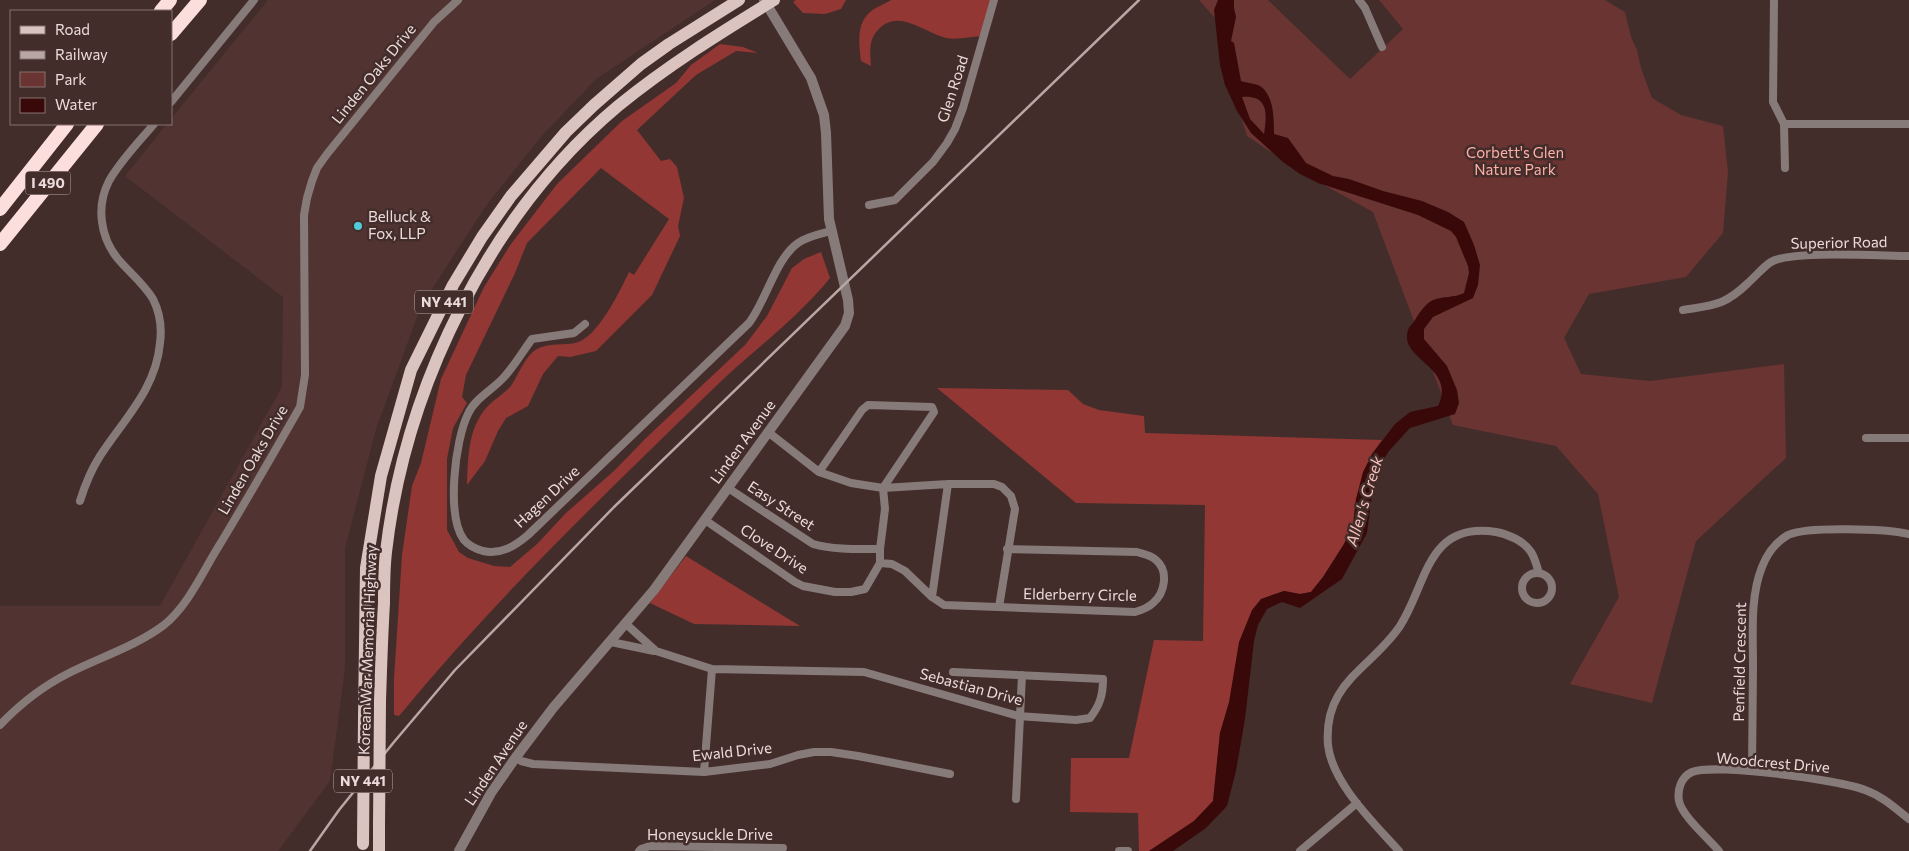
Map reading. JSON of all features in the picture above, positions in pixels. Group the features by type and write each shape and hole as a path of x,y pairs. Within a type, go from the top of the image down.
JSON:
{"highway":[{"path":"162,10 170,0"},
{"path":"172,33 200,0"},
{"name":"I 490","path":"0,209 66,125"},
{"name":"I 490","path":"0,244 96,125"}],"main road":[{"name":"Korean War Memorial Highway","path":"363,848 366,568 381,476 411,370 450,292 482,237 511,196 566,132 641,64 669,44 740,0"},
{"name":"Korean War Memorial Highway","path":"379,851 380,702 386,552 401,469 416,412 438,356 465,298 497,244 533,196 596,126 664,71 768,2"}],"street":[{"path":"172,101 254,0"},
{"name":"Linden Oaks Drive","path":"0,725 26,700 68,673 122,649 165,624 180,607 202,574 300,407 305,375 304,215 307,198 317,168 434,22 458,0"},
{"name":"Glen Road","path":"869,205 895,200 933,162 947,143 963,108 994,0"},
{"path":"1359,0 1365,8 1382,47"},
{"path":"1774,0 1773,102 1784,124 1785,168"},
{"name":"Linden Avenue","path":"460,851 491,793 516,757 553,708 611,642 658,584 845,326 849,313 847,293 831,230 824,115 811,78 768,2"},
{"path":"1784,124 1909,124"},
{"path":"80,501 95,464 147,388 158,359 160,322 156,305 147,290 112,250 104,231 101,213 102,203 109,182 153,125"},
{"name":"Hagen Drive","path":"585,324 574,333 532,339 505,376 468,412 458,444 454,493 459,531 470,546 488,552 499,552 509,549 528,535 749,323 758,310 788,251 807,238 831,230"},
{"name":"Superior Road","path":"1682,310 1711,307 1725,301 1744,287 1771,262 1792,256 1909,256"},
{"path":"819,472 862,410 868,405 932,407 934,412 883,488"},
{"path":"768,432 819,472 851,483 883,488 948,484 994,484 1007,491 1011,496 1015,509 999,607"},
{"path":"1866,438 1909,438"},
{"path":"932,597 948,484"},
{"name":"Easy Street","path":"728,488 813,544 838,548 880,549"},
{"name":"Clove Drive","path":"705,520 794,582 803,586 835,592 865,590 880,563 880,549 886,509 883,488"},
{"name":"Penfield Crescent","path":"1752,772 1753,618 1759,577 1772,548 1788,535 1810,530 1909,534"},
{"path":"1398,851 1357,803 1332,762 1328,746 1328,729 1335,700 1342,687 1380,651 1400,625 1409,610 1428,563 1445,544 1461,534 1485,531 1508,535 1521,542 1532,552 1539,574"},
{"name":"Elderberry Circle","path":"880,563 892,564 905,571 932,597 944,605 1135,612 1145,609 1154,603 1164,584 1162,566 1156,559 1137,552 1008,549"},
{"name":"Sebastian Drive","path":"626,624 656,651"},
{"name":"Sebastian Drive","path":"611,642 656,651 712,669 864,672 1018,716 1076,720 1090,718 1101,701 1103,693 1102,679 953,672"},
{"path":"704,772 712,669"},
{"path":"1016,799 1018,716 1022,675"},
{"name":"Ewald Drive","path":"516,757 533,764 704,772 770,764 814,752 831,752 950,774"},
{"name":"Woodcrest Drive","path":"1719,851 1683,810 1678,798 1680,786 1686,776 1696,771 1752,772 1856,787 1882,798 1909,819"},
{"path":"1300,851 1357,803"},
{"name":"Honeysuckle Drive","path":"639,851 650,846 783,848"},
{"path":"1119,851 1128,851"}],"shaded area":[{"path":"268,0 715,0 596,79 539,139 485,207 421,306 376,429 345,548 345,668 330,781 278,851 0,851 0,606 160,606 282,387 283,297 125,176 166,125 172,125 172,118"},
{"path":"796,0 846,0 841,9 825,14 803,13 793,2"},
{"path":"891,0 992,0 981,36 959,39 946,38 913,24 897,21 889,22 874,35 870,50 871,66 861,61 859,42 862,22 870,12"},
{"path":"720,44 743,47 758,53 736,51 696,75 637,130 661,161 670,159 677,167 684,198 678,226 680,236 652,295 596,351 570,357 558,356 543,374 528,406 506,418 485,461 467,485 470,443 481,414 511,386 524,363 534,351 549,345 575,343 583,340 591,333 607,313 629,272 634,275 669,219 601,168 527,243 515,273 466,375 462,397 467,403 453,428 447,459 447,530 459,552 468,558 494,566 510,567 537,544 566,513 615,470 646,438 745,345 767,316 792,268 804,259 821,252 830,278 803,308 713,389 551,548 435,673 399,716 394,715 394,679 402,555 412,486 421,463 441,379 484,287 511,244 557,184 622,121 676,83 691,65"},
{"path":"937,388 1068,390 1083,404 1099,410 1144,416 1145,433 1382,440 1372,454 1356,499 1353,525 1344,544 1323,577 1311,592 1300,594 1284,591 1261,599 1220,733 1213,801 1194,821 1149,851 1139,851 1138,813 1070,812 1071,758 1129,758 1154,640 1203,641 1205,505 1076,503"},
{"path":"686,556 800,626 694,624 650,603"}],"green space":[{"name":"Corbett's Glen Nature Park","path":"1199,0 1268,0 1350,79 1403,29 1379,0 1605,0 1625,12 1631,37 1652,98 1681,115 1723,126 1728,172 1723,233 1686,277 1589,294 1564,338 1581,374 1650,381 1784,364 1786,458 1696,541 1652,703 1570,684 1619,597 1598,494 1556,446 1453,425 1373,212 1304,174 1247,136 1229,79 1216,19"}],"water":[{"name":"Allen's Creek","path":"1218,0 1234,0 1236,17 1231,41 1234,43 1241,81 1255,84 1265,90 1271,101 1274,134 1288,138 1306,163 1333,176 1422,201 1448,212 1464,222 1480,265 1478,285 1473,298 1433,317 1424,329 1424,339 1447,366 1457,390 1459,403 1455,414 1410,428 1389,451 1375,473 1367,533 1342,579 1300,608 1282,602 1267,609 1258,625 1254,641 1245,719 1236,771 1227,806 1206,828 1173,851 1149,851 1194,821 1213,801 1220,733 1229,702 1239,642 1252,610 1261,599 1284,591 1300,594 1311,592 1344,544 1353,525 1356,499 1363,472 1372,454 1395,424 1410,412 1438,406 1442,392 1440,381 1434,372 1411,349 1407,340 1408,330 1422,309 1433,300 1464,293 1469,273 1456,237 1451,231 1418,215 1318,183 1300,174 1283,162 1251,133 1237,111 1225,85 1220,65 1214,10","holes":["1242,97 1257,99 1264,107 1266,120 1264,134 1250,119"]}],"railway":[{"path":"310,851 339,810 455,670 614,507 1139,0"}],"place":[{"name":"Belluck & Fox, LLP","path":"358,226"}]}
